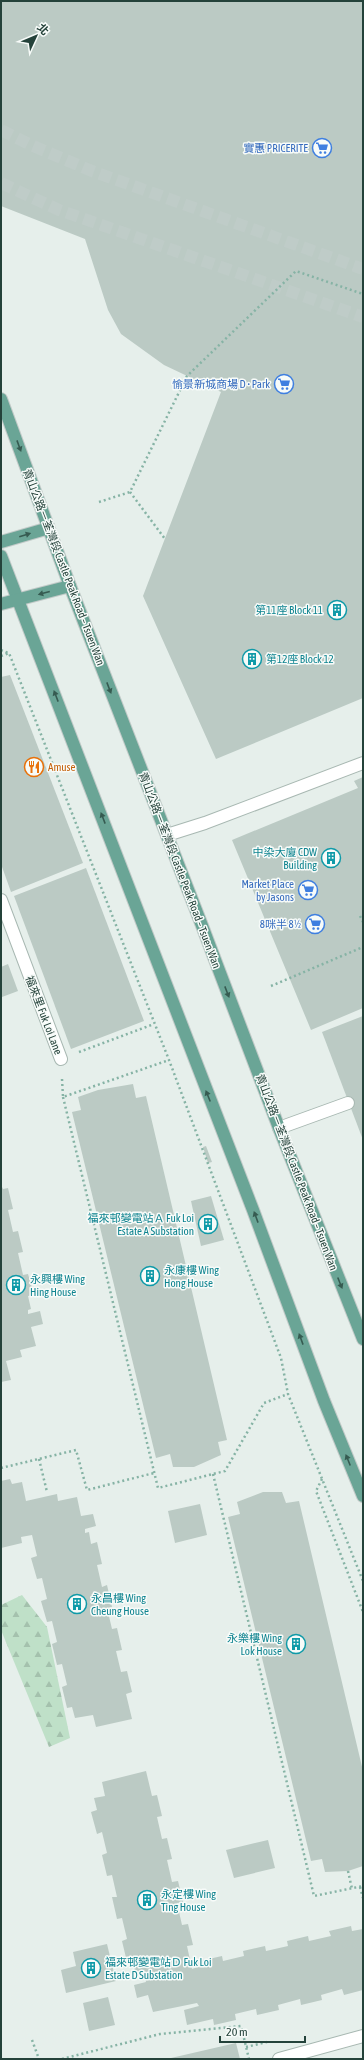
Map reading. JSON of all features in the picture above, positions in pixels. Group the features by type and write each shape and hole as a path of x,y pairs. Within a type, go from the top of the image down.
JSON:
{"main road":[{"name":"青山公路－荃灣段 Castle Peak Road – Tsuen Wan","path":"2,406 279,1128 363,1339"},
{"path":"1,542 49,528"},
{"path":"1,556 253,1210 324,1401 363,1496"},
{"path":"1,604 70,586"}],"street":[{"path":"167,835 205,823 363,763"},
{"name":"福來里 Fuk Loi Lane","path":"1,900 61,1059"},
{"path":"279,1128 348,1103"},
{"path":"279,2059 363,2036"}],"path":[{"path":"98,502 130,492 187,376 296,271 363,294"},
{"path":"130,492 165,539"},
{"path":"1,650 8,653 169,1060 281,1358 288,1394 363,1582"},
{"path":"1,656 8,653"},
{"path":"360,916 363,922"},
{"path":"271,986 363,947"},
{"name":"福來里 Fuk Loi Lane","path":"61,1059 154,1024"},
{"path":"61,1059 63,1097 158,1488 225,1471 264,1403 288,1394"},
{"path":"63,1097 169,1060"},
{"path":"1,1468 76,1450 87,1490 154,1473"},
{"path":"39,1459 47,1492"},
{"path":"213,1474 314,1896 362,1887 363,1898"},
{"path":"322,1479 316,1491 363,1612"},
{"path":"348,1871 352,1889"},
{"path":"62,2059 160,2034 241,2026 249,2059"},
{"path":"32,2040 39,2059"}],"green space":[{"path":"22,1595 47,1627 70,1738 49,1747 1,1630 1,1605"}],"building":[{"name":"愉景新城商場 D • Park","path":"1,1 363,1 363,698 216,759 143,596 221,392 164,365 121,334 108,310 85,239 1,206"},
{"path":"10,675 83,863 11,892 1,864 1,677"},
{"name":"8咪半 8½","path":"363,777 363,1008 311,1030 232,840 358,788 354,781"},
{"path":"86,868 144,1021 71,1049 14,896"},
{"path":"8,964 18,991 2,997 1,967"},
{"path":"363,1016 363,1140 322,1032"},
{"name":"永康樓 Wing Hong House","path":"133,1084 136,1098 146,1096 227,1440 218,1442 221,1455 194,1467 173,1467 170,1454 156,1458 72,1112 81,1110 78,1097 98,1090"},
{"path":"206,1146 212,1162 208,1163 203,1147"},
{"name":"永興樓 Wing Hing House","path":"1,1185 3,1189 8,1188 13,1209 8,1210 13,1232 18,1231 23,1252 18,1253 23,1275 28,1274 34,1295 28,1296 31,1309 28,1310 28,1314 40,1311 43,1324 31,1327 36,1346 20,1350 22,1357 6,1361 11,1380 1,1382"},
{"name":"福來邨變電站Ａ Fuk Loi Estate A Substation","path":"211,1196 224,1240 201,1246 191,1201"},
{"name":"永昌樓 Wing Cheung House","path":"10,1479 12,1484 22,1482 26,1501 57,1494 58,1501 77,1497 81,1516 93,1514 96,1526 85,1529 85,1533 89,1532 91,1544 97,1542 102,1564 97,1565 102,1587 107,1585 112,1607 107,1608 112,1629 117,1628 122,1650 116,1651 121,1672 127,1671 132,1692 126,1694 132,1719 96,1727 93,1715 75,1718 72,1707 67,1708 62,1687 67,1685 62,1664 57,1665 52,1644 57,1642 52,1621 47,1622 41,1601 47,1599 42,1578 37,1579 31,1558 37,1556 32,1535 21,1537 22,1543 1,1548 1,1481"},
{"name":"永樂樓 Wing Lok House","path":"263,1492 282,1492 286,1503 299,1501 363,1771 363,1866 348,1871 325,1872 322,1859 311,1861 228,1517 240,1514 237,1502"},
{"path":"200,1504 207,1535 175,1543 168,1511"},
{"name":"永定樓 Wing Ting House","path":"146,1771 152,1796 157,1795 162,1816 157,1817 162,1839 167,1838 172,1859 167,1860 172,1882 178,1881 183,1902 177,1903 182,1925 188,1924 193,1945 187,1946 192,1969 201,1966 200,1961 222,1956 223,1961 244,1956 243,1951 265,1946 266,1951 288,1946 287,1941 308,1936 309,1941 331,1936 329,1931 351,1926 352,1931 363,1929 363,1990 344,1995 342,1989 321,1995 322,2000 301,2005 300,1999 278,2005 279,2010 257,2015 256,2009 235,2014 236,2020 214,2025 213,2019 187,2025 184,2010 199,2006 197,2003 153,2012 148,1995 137,1998 134,1985 146,1982 143,1970 135,1972 133,1961 127,1962 122,1941 127,1939 122,1918 117,1919 112,1897 117,1897 112,1875 107,1876 102,1855 107,1853 102,1832 97,1834 91,1812 97,1810 94,1798 105,1796 102,1782"},
{"path":"268,1840 275,1868 234,1878 226,1850"},
{"name":"福來邨變電站Ｄ Fuk Loi Estate D Substation","path":"107,1944 116,1981 66,1993 61,1970 76,1966 73,1952"},
{"path":"108,1997 115,2025 89,2031 83,2003"},
{"path":"236,2043 240,2059 171,2059 171,2058"}],"tunnel":[{"path":"1,130 33,146 92,171 363,269"},
{"path":"1,183 59,210 363,317"}],"place":[{"name":"實惠 PRICERITE","path":"322,148"},
{"name":"愉景新城商場 D • Park","path":"284,384"},
{"name":"第11座 Block 11","path":"337,610"},
{"name":"第12座 Block 12","path":"252,659"},
{"name":"Amuse","path":"34,767"},
{"name":"中染大廈 CDW Building","path":"331,858"},
{"name":"Market Place by Jasons","path":"308,890"},
{"name":"8咪半 8½","path":"315,924"},
{"name":"福來邨變電站Ａ Fuk Loi Estate A Substation","path":"208,1224"},
{"name":"永康樓 Wing Hong House","path":"150,1276"},
{"name":"永興樓 Wing Hing House","path":"16,1285"},
{"name":"永昌樓 Wing Cheung House","path":"77,1604"},
{"name":"永樂樓 Wing Lok House","path":"296,1644"},
{"name":"永定樓 Wing Ting House","path":"147,1900"},
{"name":"福來邨變電站Ｄ Fuk Loi Estate D Substation","path":"91,1968"}]}
